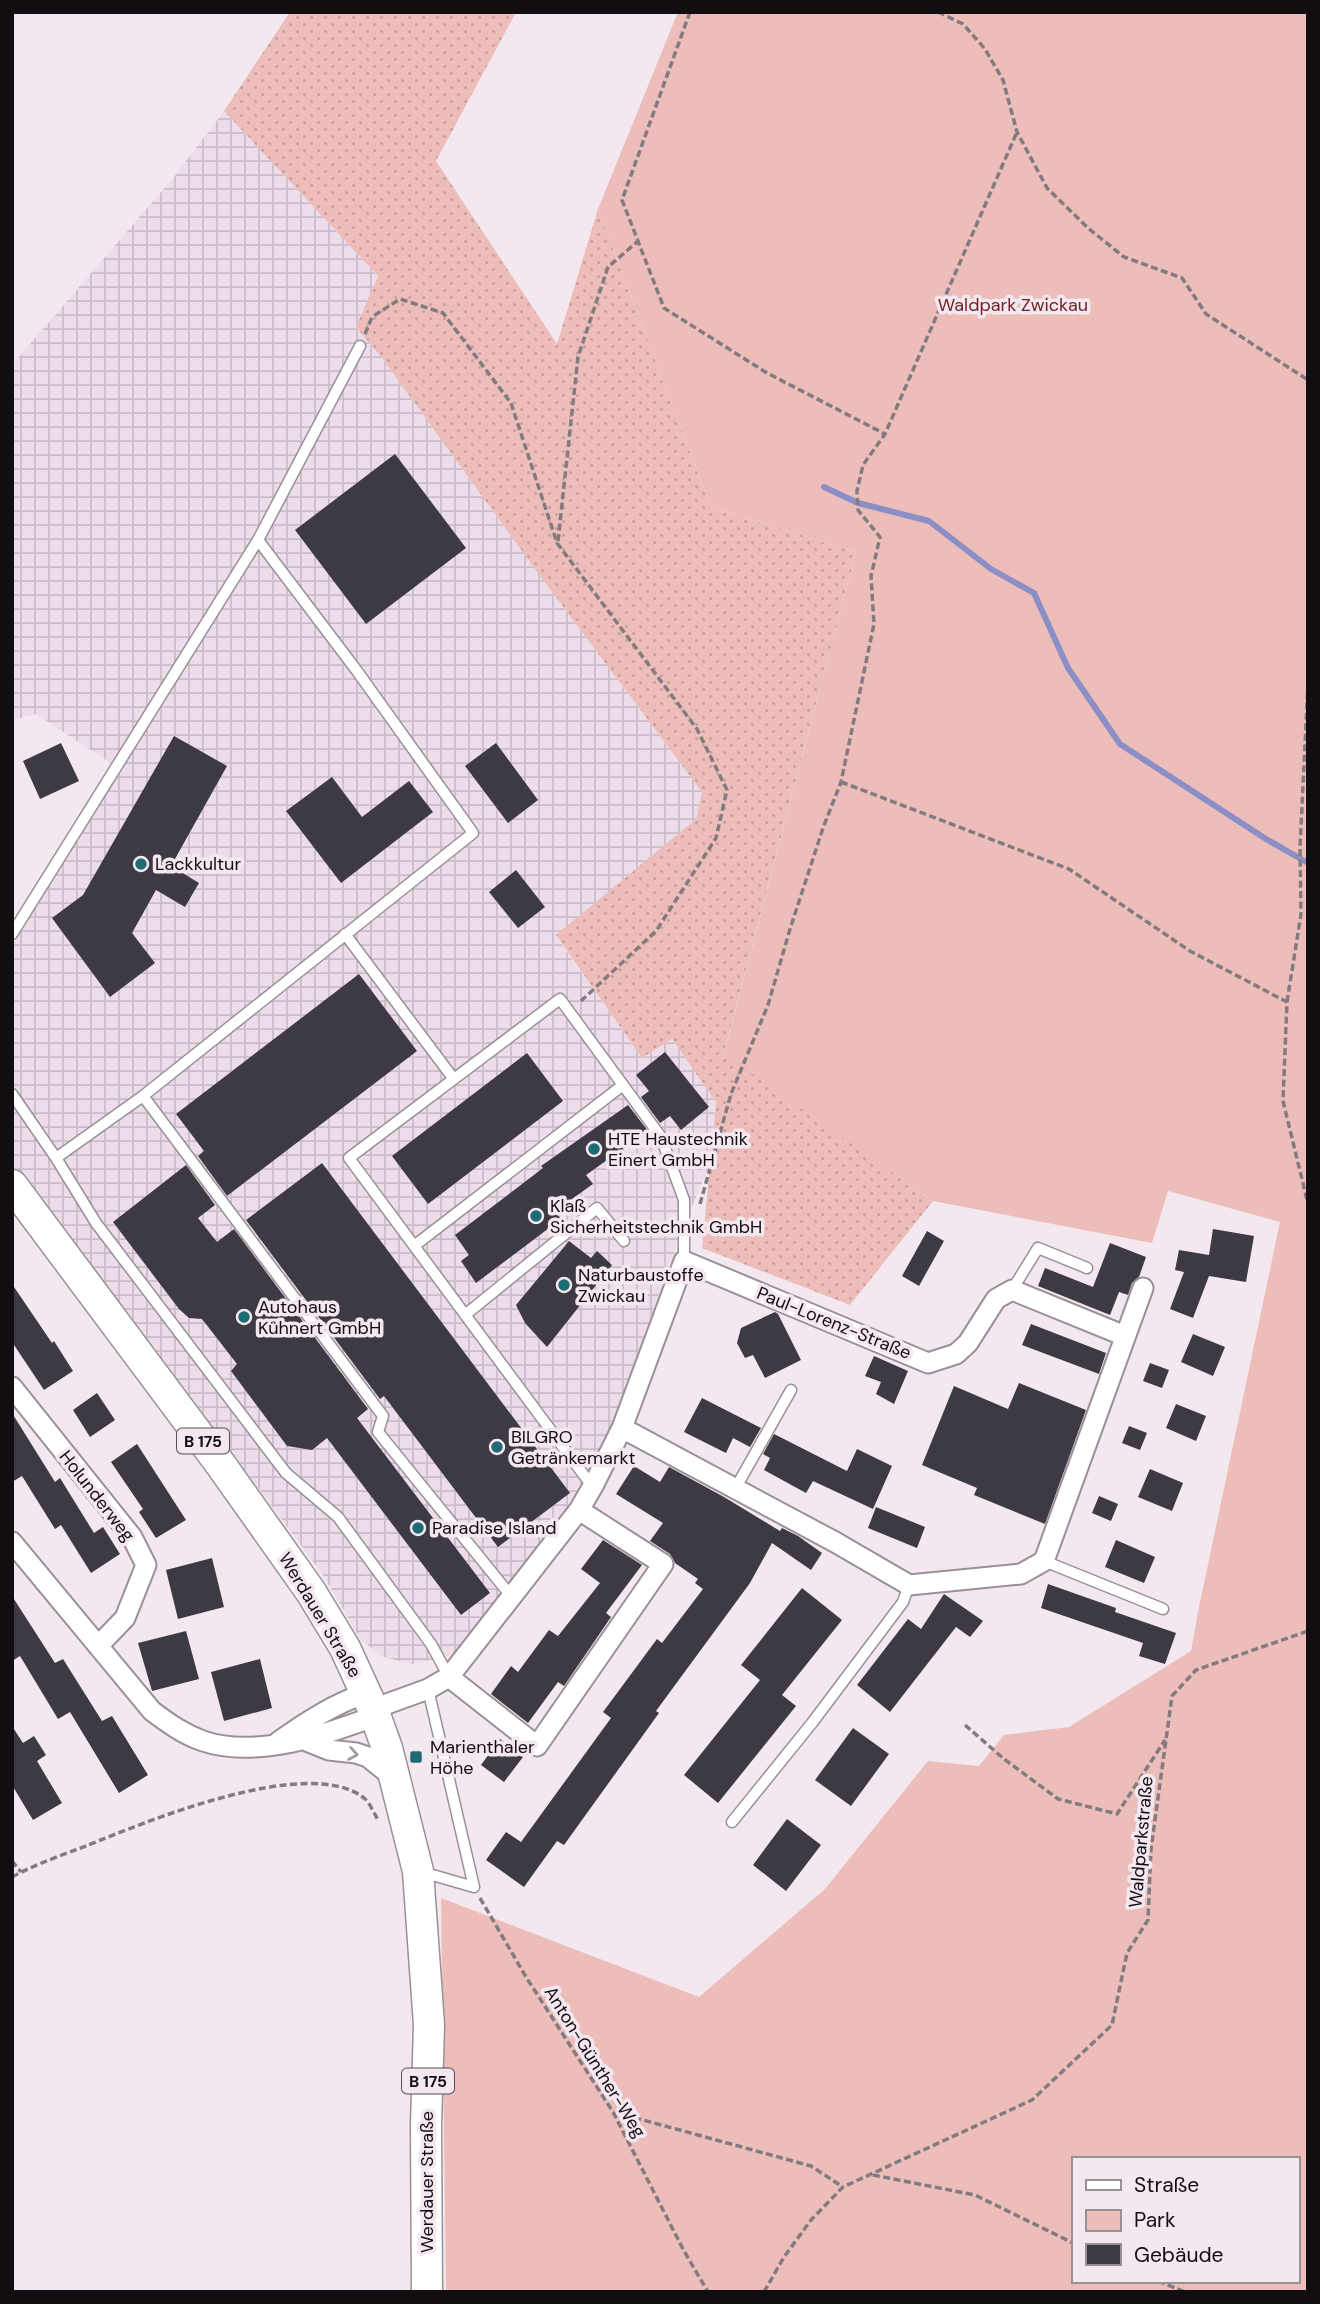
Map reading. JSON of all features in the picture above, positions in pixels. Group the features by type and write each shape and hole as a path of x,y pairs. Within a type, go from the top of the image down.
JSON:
{"main road":[{"name":"Werdauer Straße","path":"12,1185 221,1465 303,1582 345,1648 372,1706 396,1779 418,1871 429,2025 426,2125 427,2292"}],"street":[{"name":"Paul-Lorenz-Straße","path":"684,1261 928,1363 956,1354 968,1343 996,1299 1012,1290"},
{"path":"12,1542 152,1711 178,1730 204,1741 253,1747 324,1735 372,1706 428,1689 449,1677 579,1510 622,1428 684,1261"},
{"path":"622,1428 909,1585 1021,1574 1044,1560 1143,1288"},
{"path":"1012,1290 1125,1336"},
{"name":"Holunderweg","path":"12,1387 132,1537 146,1565 125,1618 98,1646"},
{"path":"449,1677 537,1746 663,1564 579,1510"},
{"path":"278,1743 301,1725 342,1701 372,1706"},
{"path":"304,1740 329,1750 368,1757 396,1779"}],"lane":[{"path":"12,934 258,540 360,346"},
{"path":"56,1158 143,1096 473,833 258,540"},
{"path":"345,934 453,1078"},
{"path":"593,1486 349,1158 560,999 661,1137 684,1200 684,1261"},
{"path":"414,1245 623,1085"},
{"path":"12,1094 96,1223 286,1473 338,1517 431,1644 449,1677"},
{"path":"143,1096 383,1416 378,1432 511,1597"},
{"path":"465,1315 597,1208 624,1241"},
{"path":"1012,1290 1038,1248 1087,1268"},
{"path":"735,1489 791,1390"},
{"path":"1044,1560 1163,1609"},
{"path":"732,1822 812,1723 903,1602 909,1585"},
{"path":"418,1871 474,1887 428,1689"}],"path":[{"path":"690,12 622,200 664,308 768,373 885,434"},
{"path":"938,12 964,23 985,49 1003,80 1017,132 1047,188 1088,228 1124,257 1182,278 1206,314 1308,380"},
{"path":"698,1210 731,1094 768,1005 794,916 841,782 874,624 871,576 880,537 858,510 857,491 863,465 885,434 1017,132"},
{"path":"557,543 578,357 608,267 638,241"},
{"path":"360,346 372,317 400,299 443,313 511,403 557,543 697,729 727,790 716,838 656,931 570,1012"},
{"path":"1308,684 1300,847 1301,914 1287,1002 1283,1101 1308,1204"},
{"path":"841,782 1069,869 1190,951 1287,1002"},
{"name":"Waldparkstraße","path":"764,2292 784,2257 811,2220 843,2187 1032,2099 1112,2025 1127,1954 1148,1920 1150,1849 1172,1696 1196,1670 1308,1631"},
{"path":"965,1725 1058,1800 1117,1814 1166,1738"},
{"path":"12,1877 147,1821 217,1798 286,1785 323,1784 358,1794 366,1799 380,1825"},
{"path":"12,1861 21,1872"},
{"name":"Anton-Günther-Weg","path":"474,1887 526,1978 613,2112 708,2292"},
{"path":"613,2112 811,2166 843,2187"},
{"path":"871,2175 975,2195 1072,2243"},
{"path":"1163,2283 1185,2292"}],"shaded area":[{"path":"224,111 378,276 356,327 382,358 540,576 702,792 696,819 556,936 642,1058 672,1039 716,1102 709,1166 680,1236 604,1446 567,1507 456,1654 412,1664 383,1657 361,1640 323,1575 219,1435 12,1167 12,945 121,770 36,714 12,720 12,365 174,177"}],"green space":[{"path":"290,12 516,12 436,161 557,344 598,209 711,507 856,552 724,1053 933,1201 850,1305 702,1248 716,1102 672,1039 642,1058 556,935 696,819 702,792 540,576 382,358 356,327 378,276 224,111"},
{"name":"Waldpark Zwickau","path":"678,12 1308,12 1308,2292 446,2292 441,1898 699,1997 825,1889 928,1761 979,1766 1004,1735 1069,1727 1191,1651 1280,1222 1168,1191 1152,1243 933,1201 724,1054 856,552 711,507 598,209"}],"building":[{"path":"395,454 466,548 366,624 295,530"},
{"path":"174,736 227,766 171,866 199,883 185,907 156,890 132,933 155,963 110,997 52,918 83,895"},
{"path":"61,743 79,781 40,799 23,761"},
{"path":"496,743 538,800 508,823 465,766"},
{"path":"332,777 362,817 409,781 433,812 341,883 286,811"},
{"path":"516,870 545,907 518,928 489,892"},
{"path":"359,974 417,1051 227,1196 198,1156 204,1151 176,1114"},
{"path":"665,1052 709,1107 681,1130 670,1116 660,1123 641,1097 649,1091 636,1075"},
{"path":"527,1053 563,1101 428,1204 392,1156"},
{"path":"628,1105 648,1131 586,1175 593,1184 555,1211 561,1219 476,1283 461,1261 469,1255 455,1235 543,1168 541,1166"},
{"path":"322,1163 570,1493 498,1547 384,1396 380,1399 246,1220"},
{"path":"186,1165 215,1205 198,1218 217,1242 234,1229 368,1409 357,1418 490,1593 461,1615 327,1438 312,1450 287,1446 231,1371 237,1364 202,1319 189,1318 179,1309 113,1222"},
{"path":"1213,1229 1254,1236 1246,1282 1209,1276 1193,1318 1170,1309 1184,1272 1175,1270 1179,1250 1209,1255"},
{"path":"927,1231 944,1241 919,1286 902,1276"},
{"name":"Naturbaustoffe Zwickau","path":"569,1241 591,1258 597,1251 612,1265 547,1347 525,1323 516,1305"},
{"path":"1110,1243 1146,1257 1139,1277 1132,1283 1128,1295 1119,1292 1110,1315 1038,1286 1045,1268 1093,1287"},
{"path":"12,1284 73,1371 44,1390 12,1342"},
{"path":"775,1312 801,1360 765,1378 753,1355 745,1358 737,1343 741,1328"},
{"path":"1031,1324 1106,1353 1099,1374 1022,1345"},
{"path":"1193,1334 1225,1347 1213,1376 1181,1362"},
{"path":"874,1356 908,1371 894,1404 876,1394 881,1382 865,1376"},
{"path":"1150,1363 1169,1370 1162,1388 1143,1381"},
{"path":"1019,1383 1086,1410 1045,1524 974,1495 977,1488 922,1465 954,1386 1008,1409"},
{"path":"97,1393 115,1420 90,1437 73,1410"},
{"path":"702,1398 761,1428 750,1447 733,1438 726,1453 684,1432"},
{"path":"1176,1404 1206,1416 1196,1441 1166,1428"},
{"path":"12,1413 55,1482 60,1478 94,1533 103,1527 120,1554 91,1573 61,1525 55,1529 22,1476 12,1482"},
{"path":"1129,1426 1147,1433 1140,1450 1122,1443"},
{"path":"774,1434 847,1471 857,1449 892,1466 873,1509 813,1481 806,1493 764,1470 770,1458 763,1454"},
{"path":"137,1444 186,1520 156,1538 139,1512 143,1509 111,1462"},
{"path":"634,1466 660,1482 669,1467 780,1531 782,1528 798,1536 822,1553 811,1570 772,1543 750,1583 656,1711 659,1713 564,1845 557,1841 524,1887 486,1860 506,1832 521,1842 611,1718 603,1712 657,1639 662,1643 703,1589 695,1583 698,1579 675,1563 670,1554 650,1541 663,1523 616,1494"},
{"path":"1150,1469 1183,1483 1172,1511 1138,1497"},
{"path":"1099,1496 1118,1504 1111,1521 1092,1513"},
{"path":"876,1507 925,1527 917,1548 868,1528"},
{"path":"603,1540 642,1565 606,1613 611,1617 564,1686 558,1682 528,1723 491,1694 511,1666 518,1672 549,1630 558,1636 600,1583 581,1569"},
{"path":"1116,1540 1155,1557 1144,1583 1105,1567"},
{"path":"212,1558 224,1607 178,1619 166,1570"},
{"path":"1048,1584 1116,1608 1115,1612 1176,1633 1165,1664 1139,1656 1143,1643 1041,1608"},
{"path":"802,1588 842,1620 782,1695 796,1706 718,1803 684,1775 760,1680 741,1665"},
{"path":"944,1594 983,1621 970,1637 956,1627 890,1712 857,1685 908,1619 921,1629"},
{"path":"12,1596 55,1663 63,1659 102,1721 112,1716 148,1775 119,1793 70,1712 58,1719 20,1656 12,1661"},
{"path":"186,1631 199,1679 152,1691 138,1643"},
{"path":"260,1659 272,1708 224,1721 211,1672"},
{"path":"12,1726 23,1743 34,1736 46,1755 37,1761 62,1803 33,1820 12,1785"},
{"path":"853,1728 889,1754 851,1806 815,1780"},
{"path":"500,1739 523,1757 504,1782 481,1765"},
{"path":"787,1819 821,1845 786,1891 753,1865"}],"waterway":[{"path":"824,487 858,503 929,521 991,569 1034,593 1068,668 1120,744 1266,839 1308,863"}],"place":[{"name":"Lackkultur","path":"141,864"},
{"name":"HTE Haustechnik Einert GmbH","path":"594,1149"},
{"name":"Klaß Sicherheitstechnik GmbH","path":"536,1216"},
{"name":"Naturbaustoffe Zwickau","path":"564,1285"},
{"name":"Autohaus Kühnert GmbH","path":"244,1317"},
{"name":"BILGRO Getränkemarkt","path":"497,1447"},
{"name":"Paradise Island","path":"418,1528"},
{"name":"Marienthaler Höhe","path":"416,1757"}]}
